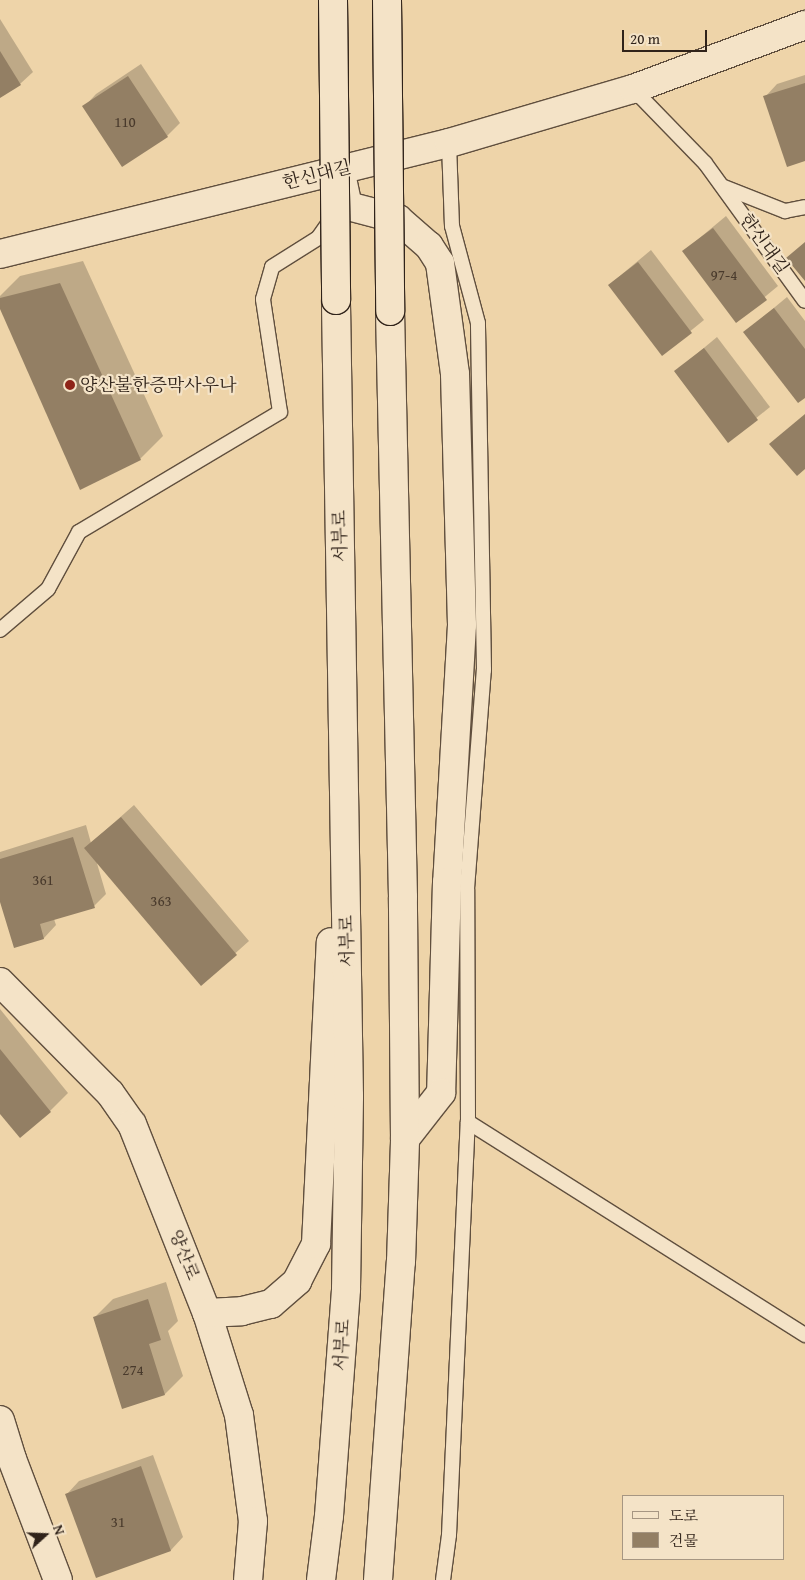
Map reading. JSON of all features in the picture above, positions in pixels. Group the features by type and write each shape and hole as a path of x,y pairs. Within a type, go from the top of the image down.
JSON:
{"main road":[{"name":"서부로","path":"321,1580 329,1516 346,1289 349,1096 333,0"},
{"path":"379,1578 401,1262 405,1139 403,887 390,311 387,0"},
{"name":"한신대길","path":"0,254 449,143 633,89 805,25"},
{"path":"335,170 348,206 398,219 429,246 440,263 455,374 462,625 447,882 441,1093 405,1139"},
{"path":"207,1313 242,1311 271,1304 297,1281 316,1244 327,1001 344,754"},
{"name":"양산로","path":"0,982 110,1092 132,1124 207,1313 239,1415 253,1521 248,1580"},
{"path":"2,1433 58,1580"}],"lane":[{"name":"한신대길","path":"633,89 706,163 805,301"},
{"path":"443,1580 449,1535 468,1122 467,889 484,670 478,323 452,226 449,143"},
{"path":"0,630 48,589 79,532 280,412 263,299 272,267 318,238 329,222 335,170"},
{"name":"한신대길","path":"723,187 785,211 805,207"},
{"path":"468,1122 805,1335"}],"building":[{"path":"0,51 21,85 0,98"},
{"path":"128,76 168,137 122,167 82,106"},
{"path":"805,83 805,161 787,167 763,96"},
{"path":"713,228 767,300 736,323 682,251"},
{"path":"805,242 805,281 786,258"},
{"path":"638,262 692,333 662,356 608,285"},
{"name":"양산불한증막사우나","path":"60,283 141,460 80,490 0,309 0,298"},
{"path":"774,308 805,349 805,398 798,403 743,332"},
{"path":"704,348 758,420 728,443 674,371"},
{"path":"805,414 805,469 797,476 769,444"},
{"path":"121,817 237,955 201,986 84,848"},
{"path":"73,837 95,908 40,924 44,939 14,948 0,902 0,859"},
{"path":"0,1049 51,1112 20,1138 0,1114"},
{"path":"148,1299 161,1340 149,1344 165,1395 122,1409 93,1317"},
{"path":"141,1466 171,1551 96,1578 65,1494"}],"place":[{"name":"양산불한증막사우나","path":"70,385"}]}
